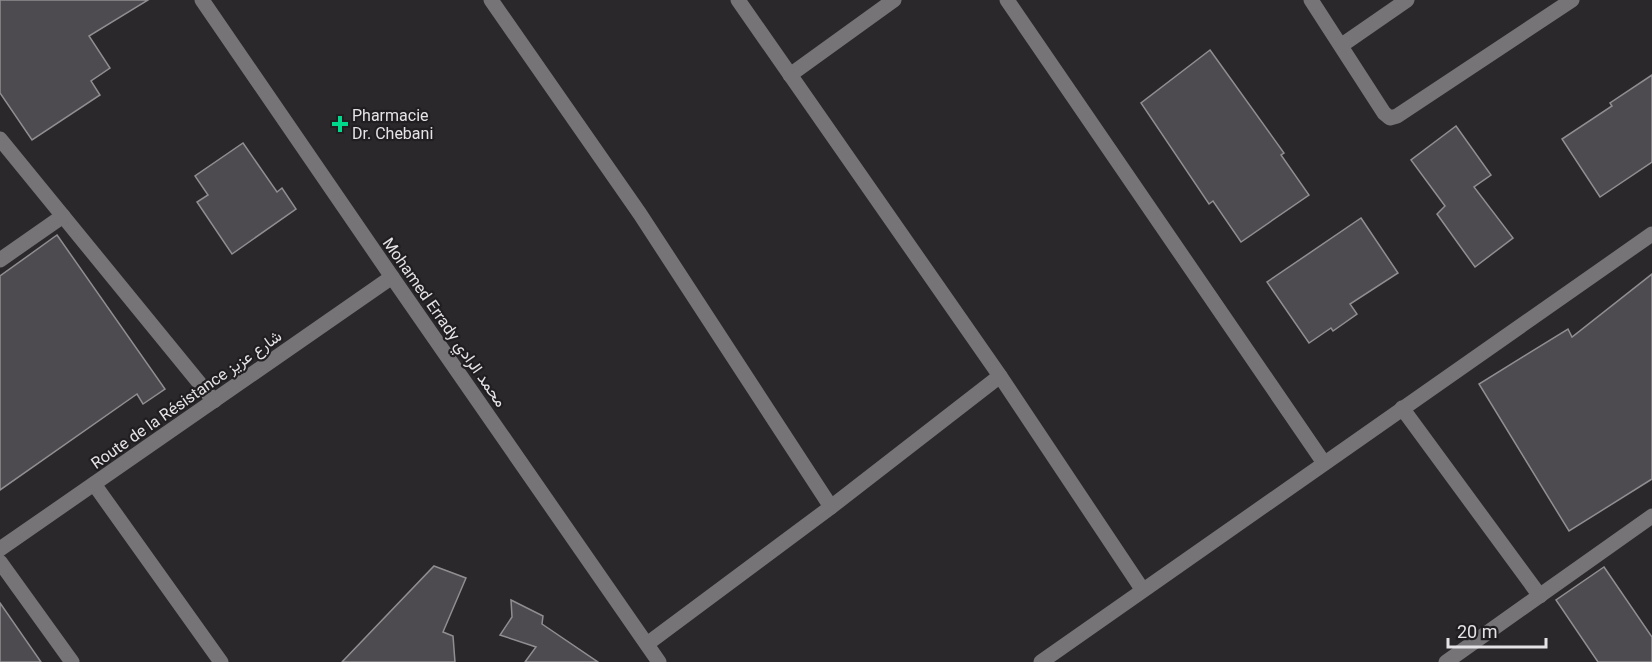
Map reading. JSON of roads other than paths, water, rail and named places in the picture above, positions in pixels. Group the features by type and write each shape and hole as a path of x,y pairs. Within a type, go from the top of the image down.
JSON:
{"street":[{"name":"Mohamed Errady محمد الرادي","path":"202,0 659,662"},
{"path":"491,0 640,214 831,507"},
{"path":"738,0 1000,376 1142,589"},
{"path":"790,75 894,0"},
{"path":"1007,0 1324,463"},
{"path":"1311,0 1384,113 1390,118 1397,116 1567,1"},
{"path":"1342,45 1407,0"},
{"path":"0,140 214,401"},
{"path":"0,260 63,216"},
{"path":"1041,662 1142,589 1652,234"},
{"name":"Route de la Résistance شارع عزيز","path":"0,549 392,278"},
{"path":"646,644 831,507 1000,376"},
{"path":"1402,408 1540,596"},
{"path":"94,484 221,662"},
{"path":"1446,662 1652,516"},
{"path":"0,562 72,662"}],"place":[{"name":"Pharmacie Dr. Chebani","path":"340,124"}]}
